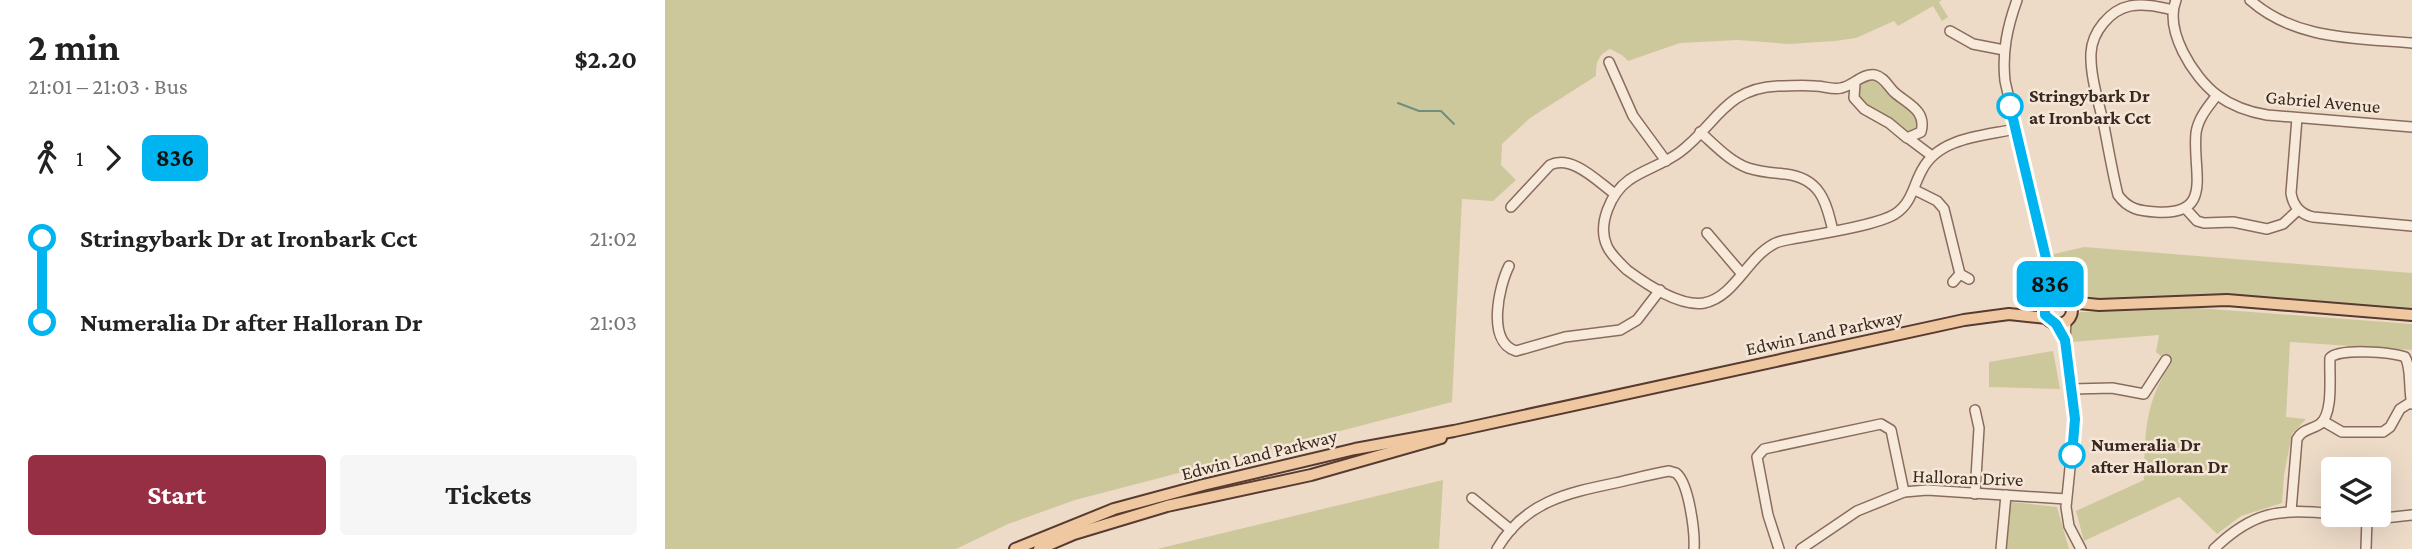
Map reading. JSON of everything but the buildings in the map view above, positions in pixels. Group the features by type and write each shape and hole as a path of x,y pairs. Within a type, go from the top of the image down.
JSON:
{"main road":[{"name":"Edwin Land Parkway","path":"1015,549 1114,509 1203,485 1355,449 1518,417 1994,315 2099,305 2227,300 2412,315"},
{"name":"Edwin Land Parkway","path":"1039,549 1074,534 1167,506 1311,475 1518,417"}],"street":[{"path":"2017,0 2009,22 2004,50 2005,81 2065,340 2072,389 2074,431 2066,499 2069,526 2081,549"},
{"path":"2176,0 2173,10 2143,6 2119,10 2109,18 2094,38 2091,61 2118,195 2130,208 2145,212 2176,212 2193,202 2197,192 2196,130 2217,95"},
{"path":"2250,0 2283,23 2319,34 2412,43"},
{"name":"Gabriel Avenue","path":"2173,10 2174,27 2200,78 2217,95 2249,111 2297,118 2412,127"},
{"path":"1950,31 1973,44 2004,50"},
{"path":"1609,62 1633,116 1666,161"},
{"path":"1932,156 1923,142 1922,119 1917,111 1881,78 1868,75 1845,87 1777,86 1752,90 1725,106 1683,150 1630,179 1615,194 1608,208 1604,234 1606,245 1621,264 1660,290 1679,299 1702,303 1718,297 1771,245 1889,217 1906,204 1915,190 1922,169 1932,156 1954,143 2015,129"},
{"path":"1855,83 1855,101"},
{"path":"1831,88 1887,122 1932,156"},
{"path":"2297,118 2291,193 2292,201 2298,210 2313,217 2412,226"},
{"path":"1908,138 1919,135 1922,130"},
{"path":"1700,132 1734,161 1747,167 1802,177 1821,192 1827,204 1833,231"},
{"path":"1511,207 1550,165 1559,162 1571,163 1615,194"},
{"path":"1915,190 1937,201 1944,209 1957,278 1969,279"},
{"path":"2186,208 2197,221 2204,223 2234,222 2267,229 2283,224 2298,210"},
{"path":"1707,233 1742,274"},
{"path":"1509,266 1500,284 1498,331 1503,344 1514,350 1565,337 1620,330 1637,320 1660,290"},
{"path":"2291,511 2297,439 2303,431 2323,421 2328,406 2330,358 2337,352 2390,354 2405,357 2410,362 2412,403 2400,409 2390,428 2383,432 2342,432 2323,421"},
{"path":"2072,389 2105,387 2144,394 2166,360"},
{"path":"1975,410 1979,428 1975,494"},
{"path":"1779,549 1768,514 1757,457 1764,449 1881,424 1891,430 1904,492"},
{"path":"1497,549 1511,530 1533,510 1562,495 1672,471 1684,482 1694,531 1694,549"},
{"name":"Halloran Drive","path":"1801,549 1857,512 1904,492 1927,490 2066,499"},
{"path":"2001,549 2006,495"},
{"path":"1472,498 1511,530"},
{"path":"2214,549 2246,524 2277,512 2321,513"},
{"path":"2391,516 2412,515"},
{"path":"2366,549 2367,527"}],"shaded area":[{"path":"665,0 1942,0 1939,2 1948,17 1942,21 1933,6 1898,26 1894,21 1856,38 1789,44 1738,40 1680,43 1628,61 1610,49 1602,54 1596,67 1596,76 1530,118 1502,144 1501,165 1516,180 1493,201 1462,199 1452,402 1075,500 1008,524 956,549 665,549"},
{"path":"1876,78 1918,118 1918,132 1908,135 1861,104 1856,90 1859,84"},
{"path":"2084,247 2412,273 2412,310 2079,298 2057,282 2050,255"},
{"path":"2198,308 2412,324 2412,350 2290,342 2286,417 2306,419 2292,434 2282,503 2241,516 2217,534 2179,497 2084,541 2076,511 2144,480 2146,434 2151,406 2162,378 2171,364 2156,352 2159,335 2071,342 2070,318 2081,312"},
{"path":"2053,351 2060,389 1989,387 1989,362"},
{"path":"1443,480 1439,549 1157,549"},
{"path":"2012,502 2057,507 2069,549 2006,549 2008,505"}],"waterway":[{"path":"1398,103 1419,111 1441,111 1454,124"}],"bus line":[{"name":"836","path":"2010,106 2050,275 2045,315 2056,324 2065,340 2075,419 2072,455"}],"place":[{"name":"Stringybark Dr at Ironbark Cct","path":"2010,106"},
{"name":"Numeralia Dr after Halloran Dr","path":"2072,455"}]}
